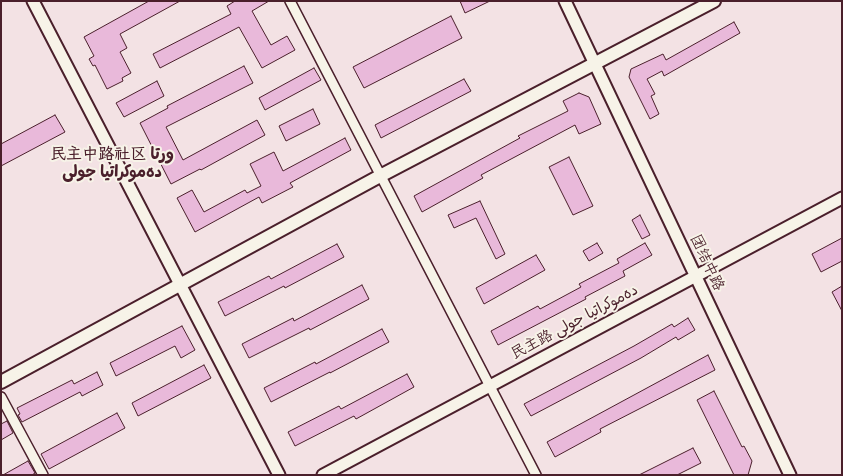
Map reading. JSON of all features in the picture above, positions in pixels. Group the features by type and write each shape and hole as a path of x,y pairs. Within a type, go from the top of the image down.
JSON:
{"main road":[{"path":"1,382 380,176 714,1"}],"street":[{"path":"32,1 279,475"},
{"path":"290,1 536,475"},
{"name":"团结中路","path":"565,1 790,475"},
{"name":"民主路 دەموكراتيا جولى","path":"324,475 842,198"},
{"path":"1,397 43,475"}],"building":[{"path":"149,1 180,1 120,34 127,48 120,52 131,73 122,78 123,81 107,89 95,65 93,66 89,59 94,56 84,37"},
{"path":"235,1 269,1 252,11 271,45 287,36 295,50 262,68 239,27 160,68 153,54 231,14 227,6"},
{"path":"460,1 490,1 465,13"},
{"path":"451,16 462,38 364,88 353,67"},
{"path":"734,22 740,33 664,76 662,71 647,79 655,94 651,96 659,114 650,119 629,77 631,69 663,54 666,60"},
{"path":"244,66 253,83 166,127 183,160 257,120 265,135 171,184 140,123 168,108 167,106"},
{"path":"314,68 321,80 265,110 259,98"},
{"path":"464,79 471,91 381,138 375,125"},
{"path":"157,81 164,96 124,117 116,103"},
{"path":"579,93 589,97 601,124 579,134 575,125 481,175 483,178 422,212 414,196 520,138 518,136 568,111 563,101"},
{"path":"313,109 320,124 286,141 279,126"},
{"path":"55,115 65,132 1,166 1,144"},
{"path":"345,138 351,150 290,183 293,187 262,203 259,197 195,232 177,198 192,190 204,212 245,190 247,193 261,186 250,164 274,152 283,171"},
{"path":"569,157 593,206 573,215 549,167"},
{"path":"480,201 505,254 496,259 476,218 454,228 448,215"},
{"path":"640,215 650,235 642,239 632,220"},
{"path":"842,238 842,261 821,272 812,254"},
{"path":"597,243 603,253 589,261 583,251"},
{"path":"645,243 652,255 623,271 625,276 585,297 586,299 498,345 491,331 538,306 540,309 581,287 579,284 619,263 617,259"},
{"path":"337,244 344,257 285,288 284,286 225,316 218,302 269,276 271,279"},
{"path":"536,255 545,270 484,304 476,288"},
{"path":"362,285 369,299 310,330 309,328 249,358 242,344 293,318 294,321"},
{"path":"842,286 842,311 832,292"},
{"path":"688,318 695,330 678,340 676,337 641,358 531,416 524,404 672,324 674,327"},
{"path":"182,326 195,350 181,358 175,346 116,376 110,363"},
{"path":"382,329 389,342 271,402 264,388 315,362 316,364"},
{"path":"708,355 715,370 600,429 601,432 555,457 547,442"},
{"path":"204,365 211,378 138,416 132,403"},
{"path":"97,372 103,385 82,396 80,392 22,422 17,408 72,380 74,384"},
{"path":"407,374 414,387 356,419 354,416 295,446 288,432 339,406 341,409"},
{"path":"714,391 742,447 744,446 752,461 748,475 734,475 697,400"},
{"path":"117,413 125,428 49,469 41,454"},
{"path":"7,421 13,433 1,440 1,424"},
{"path":"693,448 701,463 677,475 639,475"},
{"path":"28,461 35,473 32,475 3,475"}],"district":[{"name":"民主中路社区 ورتا دەموكراتيا جولى","path":"112,165"}]}
